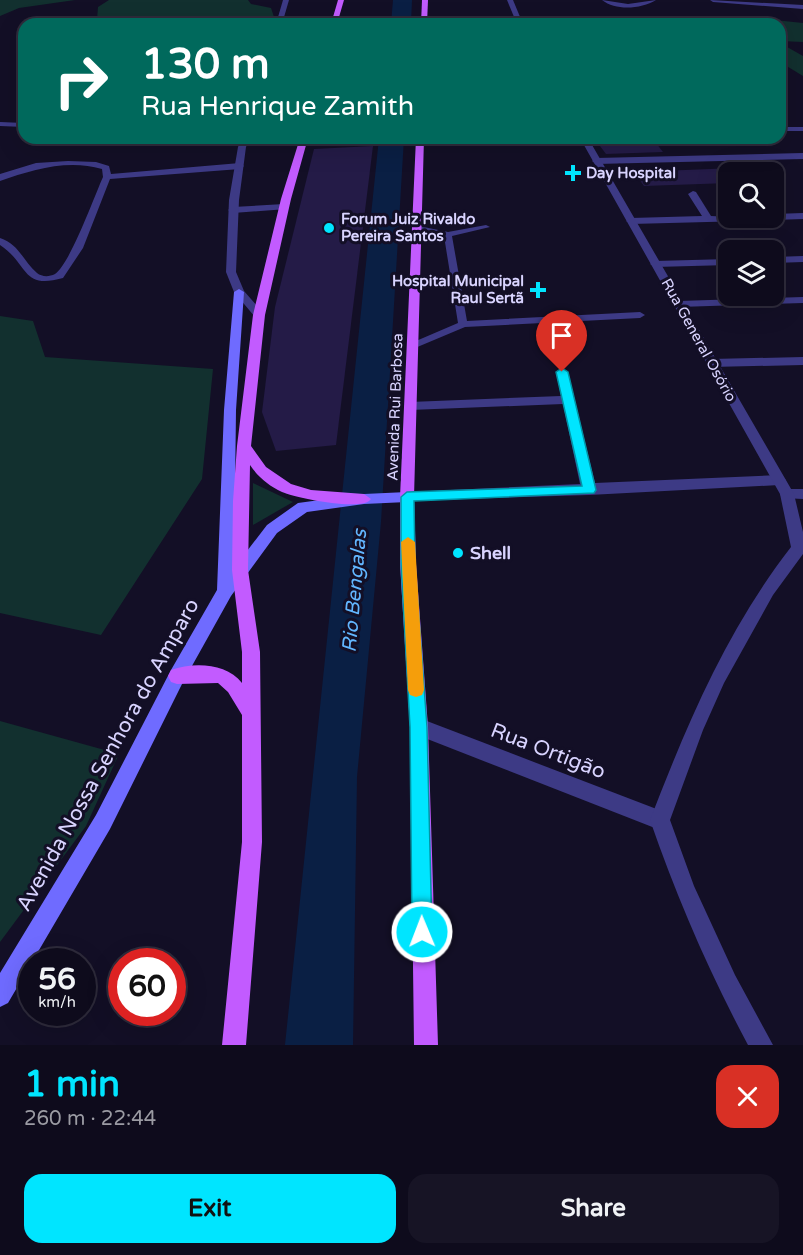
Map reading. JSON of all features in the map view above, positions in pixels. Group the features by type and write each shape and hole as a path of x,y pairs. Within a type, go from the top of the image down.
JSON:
{"main road":[{"path":"336,18 341,0"},
{"path":"424,18 425,0"},
{"path":"234,1045 252,842 251,652 240,570 240,501 244,446 258,315 284,207 302,144"},
{"name":"Avenida Rui Barbosa","path":"420,144 407,497 408,564 419,727 426,1045"},
{"path":"225,591 230,410 239,292"},
{"path":"244,446 263,473 287,488 315,496 364,499"},
{"name":"Avenida Nossa Senhora do Amparo","path":"0,995 103,822 177,676 225,591 272,529 287,516 303,507 364,499 407,497"},
{"path":"177,676 218,673 231,679 250,711"}],"street":[{"path":"281,18 286,0"},
{"path":"509,0 517,18"},
{"path":"713,0 803,7"},
{"path":"0,124 18,125"},
{"path":"242,144 233,210 231,272 239,292 258,315"},
{"name":"Rua General Osório","path":"587,144 711,363 789,489 801,550 767,590 717,679 694,730 660,820"},
{"path":"596,161 803,156"},
{"path":"0,178 22,168 87,163 106,168 108,177 78,248 59,276 52,279 38,279 14,250 0,241"},
{"path":"108,177 240,166"},
{"path":"693,194 708,219"},
{"path":"233,210 284,207"},
{"path":"784,217 803,216"},
{"path":"631,221 718,219"},
{"path":"784,260 803,259"},
{"path":"655,264 718,262"},
{"path":"679,304 803,300"},
{"path":"711,363 803,361"},
{"path":"562,372 589,490"},
{"path":"410,406 567,400"},
{"path":"407,497 589,490 789,489"},
{"name":"Rua Ortigão","path":"419,727 660,820"},
{"path":"660,820 685,890 727,983 761,1045"}],"lane":[{"path":"604,0 611,4 621,5 643,4 654,0"},
{"path":"786,129 803,129"},
{"path":"417,227 448,234 486,226"},
{"path":"448,234 463,324"},
{"path":"412,346 463,324 640,315"}],"green space":[{"path":"0,0 75,0 19,8 0,16"},
{"path":"109,0 248,0 251,4 271,8 274,17 97,18 98,7"},
{"path":"786,21 803,23 803,42 786,41"},
{"path":"786,46 803,56 803,76 786,66"},
{"path":"0,316 33,321 45,357 213,369 202,479 101,635 0,613"},
{"path":"253,483 293,502 253,525"},
{"path":"0,721 119,754 86,826 0,942"}],"water":[{"path":"393,0 412,0 411,18 392,18"},
{"name":"Rio Bengalas","path":"378,144 404,144 381,522 357,777 353,1045 285,1045"}],"building":[{"path":"598,144 657,144 663,152 606,154"},
{"name":"Forum Juiz Rivaldo Pereira Santos","path":"373,146 336,445 276,451 262,412 275,307 314,149"},
{"path":"718,169 718,183 644,186 634,172"}],"slow traffic":[{"path":"408,542 416,690"}],"place":[{"name":"Day Hospital","path":"573,173"},
{"name":"Forum Juiz Rivaldo Pereira Santos","path":"329,228"},
{"name":"Hospital Municipal Raul Sertã","path":"538,290"},
{"name":"Shell","path":"458,553"}],"route":[{"path":"422,932 419,727 408,564 407,497 589,490 562,372"}]}
